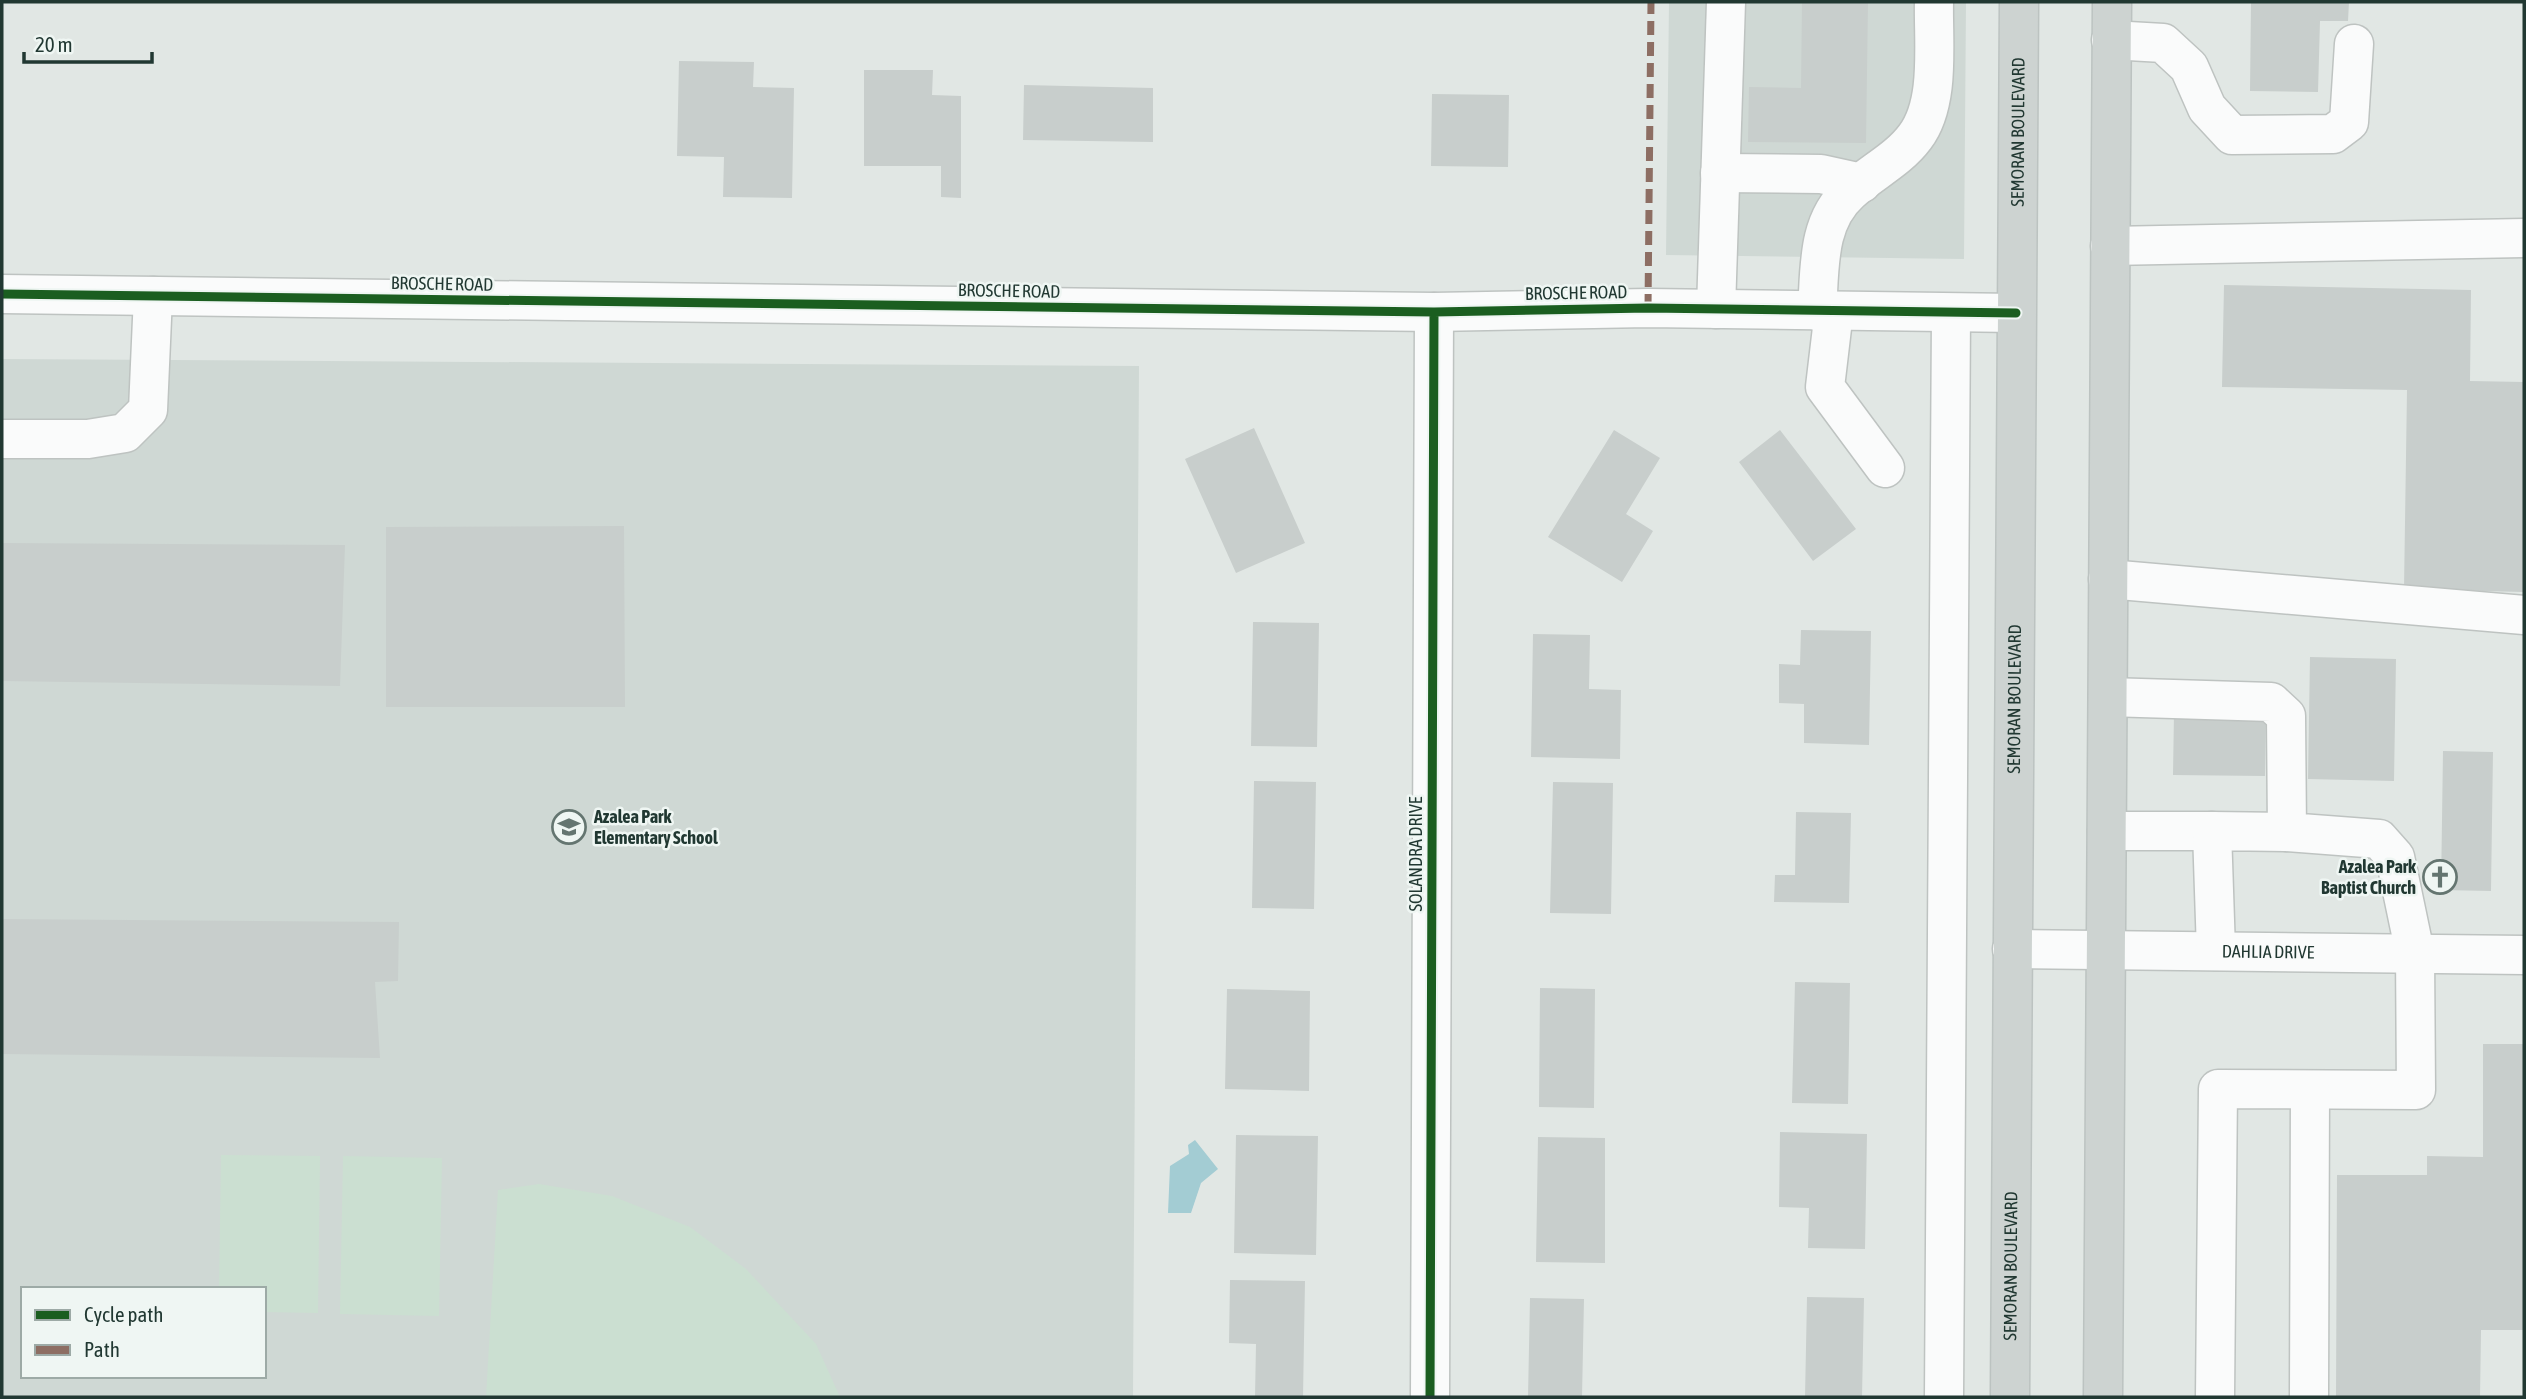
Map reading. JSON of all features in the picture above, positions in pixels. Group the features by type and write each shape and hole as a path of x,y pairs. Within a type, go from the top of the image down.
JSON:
{"main road":[{"name":"SEMORAN BOULEVARD","path":"2010,1397 2019,2"},
{"path":"2104,1397 2112,2"}],"street":[{"path":"1716,309 1726,2"},
{"path":"1885,468 1825,387 1826,311 1822,240 1829,218 1848,193 1916,137 1931,96 1934,2"},
{"path":"2112,40 2163,43 2189,68 2207,107 2232,135 2333,134 2349,122 2354,44"},
{"path":"1720,173 1821,174 1862,183"},
{"path":"2110,246 2524,238"},
{"name":"BROSCHE ROAD","path":"2,294 1434,312 1716,309 2016,313"},
{"path":"2,439 88,439 125,433 148,410 153,296"},
{"name":"SOLANDRA DRIVE","path":"1430,1397 1434,312"},
{"path":"1944,1397 1951,314"},
{"path":"2108,579 2524,615"},
{"path":"2108,697 2272,702 2286,716 2287,832"},
{"path":"2107,831 2287,832 2379,839 2395,857 2415,953 2416,1090 2218,1089 2215,1397"},
{"path":"2212,831 2216,951"},
{"name":"DAHLIA DRIVE","path":"2012,949 2415,953 2524,949"},
{"path":"2309,1397 2310,1090"}],"shaded area":[{"path":"1669,2 1966,2 1964,259 1666,255"},
{"name":"Azalea Park Elementary School","path":"2,359 1139,366 1133,1397 2,1397"}],"green space":[{"path":"221,1155 320,1156 318,1313 266,1312 266,1287 219,1287"},
{"path":"343,1156 442,1158 439,1316 340,1314"},
{"path":"539,1184 612,1196 690,1227 746,1269 816,1344 840,1397 486,1397 498,1190"}],"water":[{"path":"1195,1140 1218,1169 1201,1183 1191,1213 1168,1213 1170,1166 1189,1154 1188,1145"}],"building":[{"path":"1802,2 1868,2 1866,143 1748,142 1749,87 1801,88"},
{"path":"2251,2 2349,2 2348,21 2320,21 2318,92 2250,91"},
{"path":"679,61 754,62 753,87 794,88 792,198 723,197 724,157 677,156"},
{"path":"864,70 933,70 932,95 961,96 961,198 941,197 941,166 864,166"},
{"path":"1024,85 1153,88 1153,142 1023,140"},
{"path":"1432,94 1509,95 1508,167 1431,166"},
{"path":"2224,285 2471,290 2470,381 2524,382 2524,592 2404,589 2407,390 2222,387"},
{"path":"1254,428 1305,543 1236,573 1185,459"},
{"path":"1614,430 1660,458 1626,514 1653,531 1622,582 1548,537"},
{"path":"1780,430 1856,529 1813,561 1739,462"},
{"path":"624,526 625,707 386,707 386,527"},
{"path":"2,543 345,545 340,686 2,681"},
{"path":"1253,622 1319,623 1317,747 1251,746"},
{"path":"1801,630 1871,631 1869,745 1804,743 1804,704 1779,703 1779,664 1800,665"},
{"path":"1533,634 1590,635 1589,689 1621,690 1620,759 1531,757"},
{"path":"2310,657 2396,659 2394,781 2308,779"},
{"path":"2174,713 2266,715 2265,776 2173,775"},
{"path":"2443,751 2493,752 2491,891 2441,890"},
{"path":"1254,781 1316,782 1314,909 1252,908"},
{"path":"1553,782 1613,783 1611,914 1550,913"},
{"path":"1796,812 1851,813 1849,903 1774,902 1775,875 1795,875"},
{"path":"2,919 399,922 398,981 375,982 380,1058 2,1054"},
{"path":"1795,982 1850,983 1848,1104 1792,1103"},
{"path":"1540,988 1595,989 1594,1108 1539,1107"},
{"path":"1227,989 1310,991 1309,1091 1225,1089"},
{"path":"2483,1044 2524,1044 2523,1330 2481,1330 2480,1397 2336,1397 2337,1175 2427,1175 2427,1156 2483,1157"},
{"path":"1780,1132 1867,1134 1865,1249 1808,1248 1809,1208 1779,1207"},
{"path":"1236,1135 1318,1136 1316,1255 1234,1253"},
{"path":"1538,1137 1605,1138 1605,1263 1536,1262"},
{"path":"1230,1280 1305,1281 1303,1397 1255,1397 1256,1344 1229,1343"},
{"path":"1807,1297 1864,1298 1862,1397 1805,1397"},
{"path":"1530,1298 1584,1299 1582,1397 1528,1397"}],"marked path":[{"path":"1648,308 1651,2"}],"cycle path":[{"path":"2,294 1434,312 1648,308 2016,313"},
{"path":"1430,1397 1434,312"}],"place":[{"name":"Azalea Park Elementary School","path":"569,827"},
{"name":"Azalea Park Baptist Church","path":"2440,877"}]}
